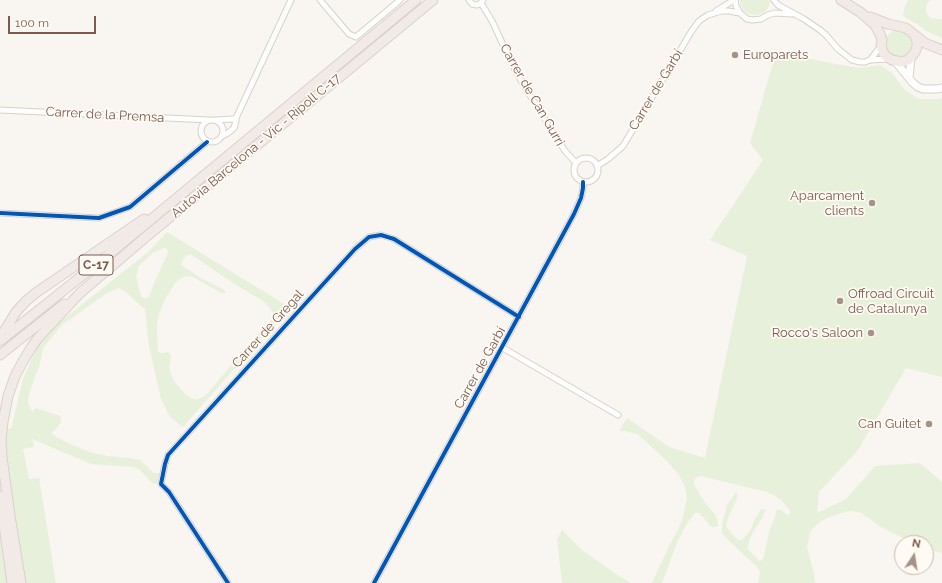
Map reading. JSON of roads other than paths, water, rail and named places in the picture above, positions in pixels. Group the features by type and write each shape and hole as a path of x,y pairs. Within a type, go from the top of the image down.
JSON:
{"highway":[{"name":"Autovia Barcelona - Vic - Ripoll C-17","path":"191,187 416,0"},
{"name":"Autovia Barcelona - Vic - Ripoll C-17","path":"80,293 433,0"},
{"path":"841,0 860,12 882,22 903,26 909,29 915,36 925,43 942,51"},
{"path":"860,12 875,26 880,34 884,54 892,60 902,62 912,56 928,51 942,51"},
{"path":"881,43 885,33 890,28 897,26"},
{"path":"912,56 917,47 915,36"},
{"name":"C-17","path":"0,339 108,255 191,187"},
{"path":"0,339 16,312 26,301 49,283 191,187"},
{"name":"C-17","path":"0,355 57,309 80,293"},
{"path":"21,583 2,457 5,409 15,376 31,348 38,338 80,293"},
{"path":"0,496 12,583"},
{"path":"0,521 8,551"}],"street":[{"path":"0,213 99,218 130,208 207,142 217,141 234,128 236,118 291,0"},
{"path":"320,0 349,34 356,37 400,0"},
{"name":"Carrer de Can Gurri","path":"469,0 474,5 482,2 523,84 565,151 576,163"},
{"path":"734,0 740,13"},
{"name":"Carrer de Garbí","path":"597,166 623,146 695,25 704,17 714,13 734,0"},
{"path":"768,15 772,11 774,0"},
{"path":"774,0 778,5 804,19 826,35 848,58 860,62 870,60 892,60 914,84 924,89 942,88"},
{"name":"Carrer de Garbí","path":"714,13 728,11 740,13 752,20 760,19 774,13 795,15"},
{"path":"870,60 881,43"},
{"path":"909,78 912,56"},
{"name":"Carrer de la Premsa","path":"0,110 211,120 236,118"},
{"path":"207,142 202,137 200,130 203,124 211,120 217,121 222,126 222,136"},
{"path":"588,158 597,166 597,175 588,182 583,182 577,179 574,173 576,163 581,159 588,158"},
{"name":"Carrer de Garbí","path":"374,583 439,462 503,348 574,214 581,198 583,182"},
{"name":"Carrer de Gregal","path":"228,583 169,492 161,484 168,454 355,249 369,237 381,235 394,239 519,317"},
{"path":"503,348 618,415"}],"place":[{"name":"Europarets","path":"735,55"},
{"name":"Aparcament clients","path":"872,203"},
{"name":"Offroad Circuit de Catalunya","path":"840,301"},
{"name":"Rocco's Saloon","path":"871,333"},
{"name":"Can Guitet","path":"929,424"}]}
